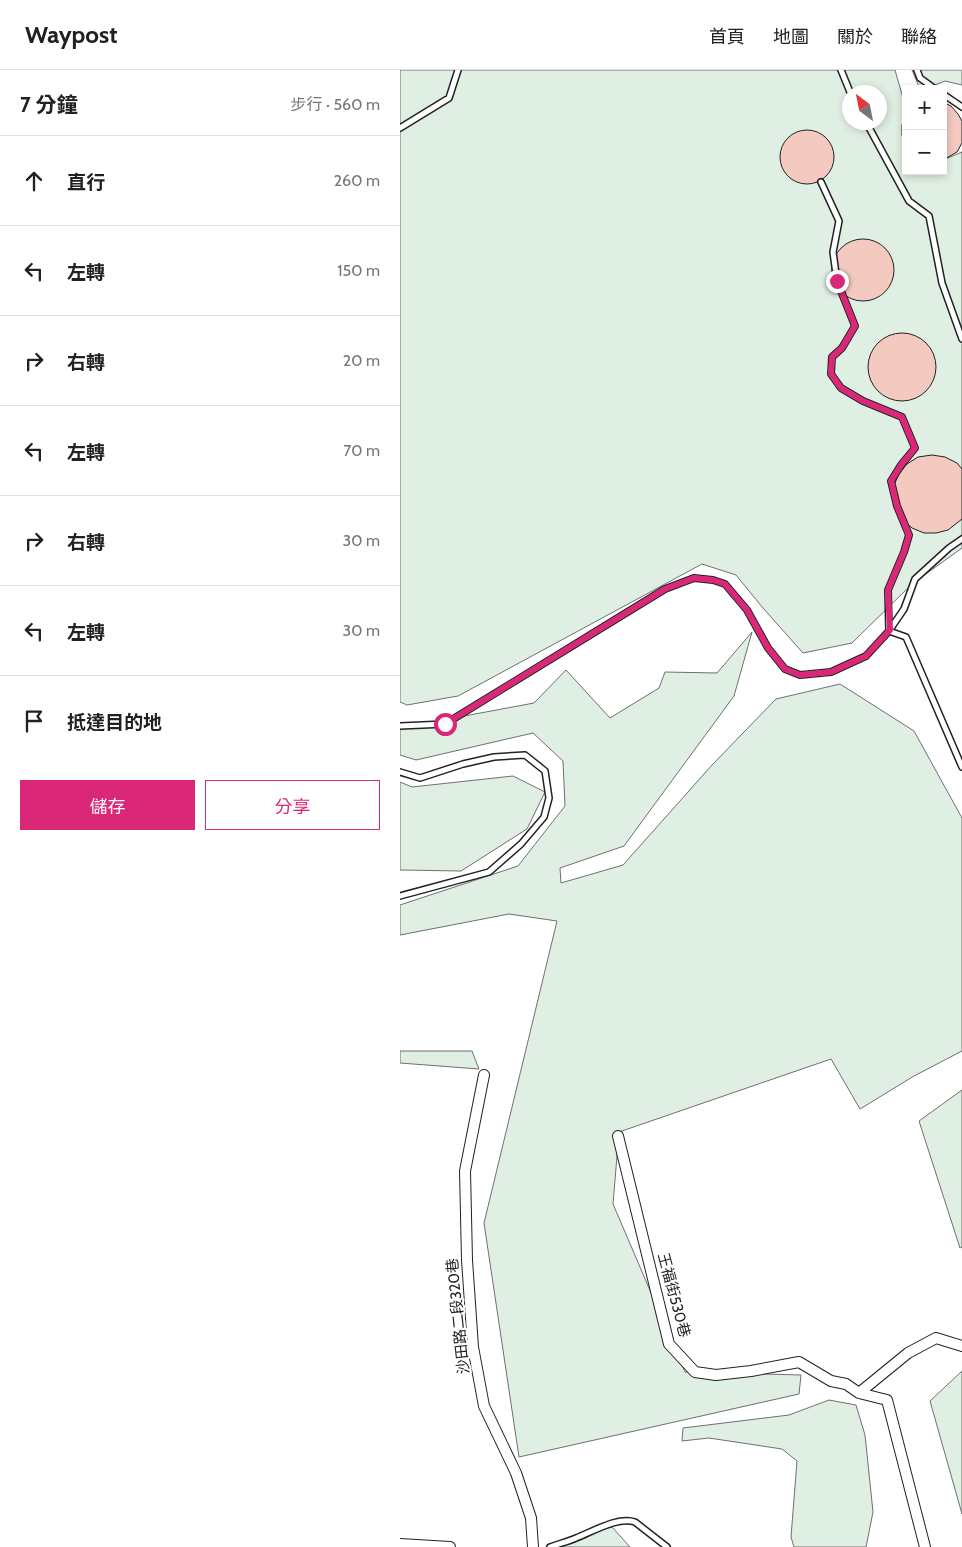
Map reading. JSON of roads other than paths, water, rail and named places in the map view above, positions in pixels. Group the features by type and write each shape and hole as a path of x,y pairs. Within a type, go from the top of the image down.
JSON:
{"street":[{"name":"沙田路二段320巷","path":"484,1075 465,1171 467,1260 473,1347 484,1406 516,1473 531,1518 533,1547"},
{"name":"王福街530巷","path":"618,1136 669,1344 696,1372 716,1375 751,1372 800,1362 831,1381 846,1384 859,1394 887,1400 925,1547"},
{"path":"859,1394 908,1353 936,1338 962,1346"},
{"path":"400,1544 450,1547"}],"lane":[{"path":"400,128 449,98 458,70"},
{"path":"842,70 847,85"},
{"path":"917,70 920,78 930,85"},
{"path":"947,97 962,107"},
{"path":"870,130 909,200 929,216 942,283 962,339"},
{"path":"821,182 839,221 834,252 837,281 855,326 842,348 832,357 831,374 841,388 863,401 902,417 915,448 891,481 897,506 909,535 888,590 890,630"},
{"path":"400,726 445,724 665,589 694,578 713,580 725,584 747,610 768,648 785,669 800,675 831,672 866,656 890,630 904,609 914,579 962,539"},
{"path":"890,630 906,637 962,767"},
{"path":"400,772 420,778 462,764 494,757 524,755 545,771 549,798 544,817 520,844 489,872 400,896"},
{"path":"550,1547 605,1525 630,1520 667,1547"}]}
